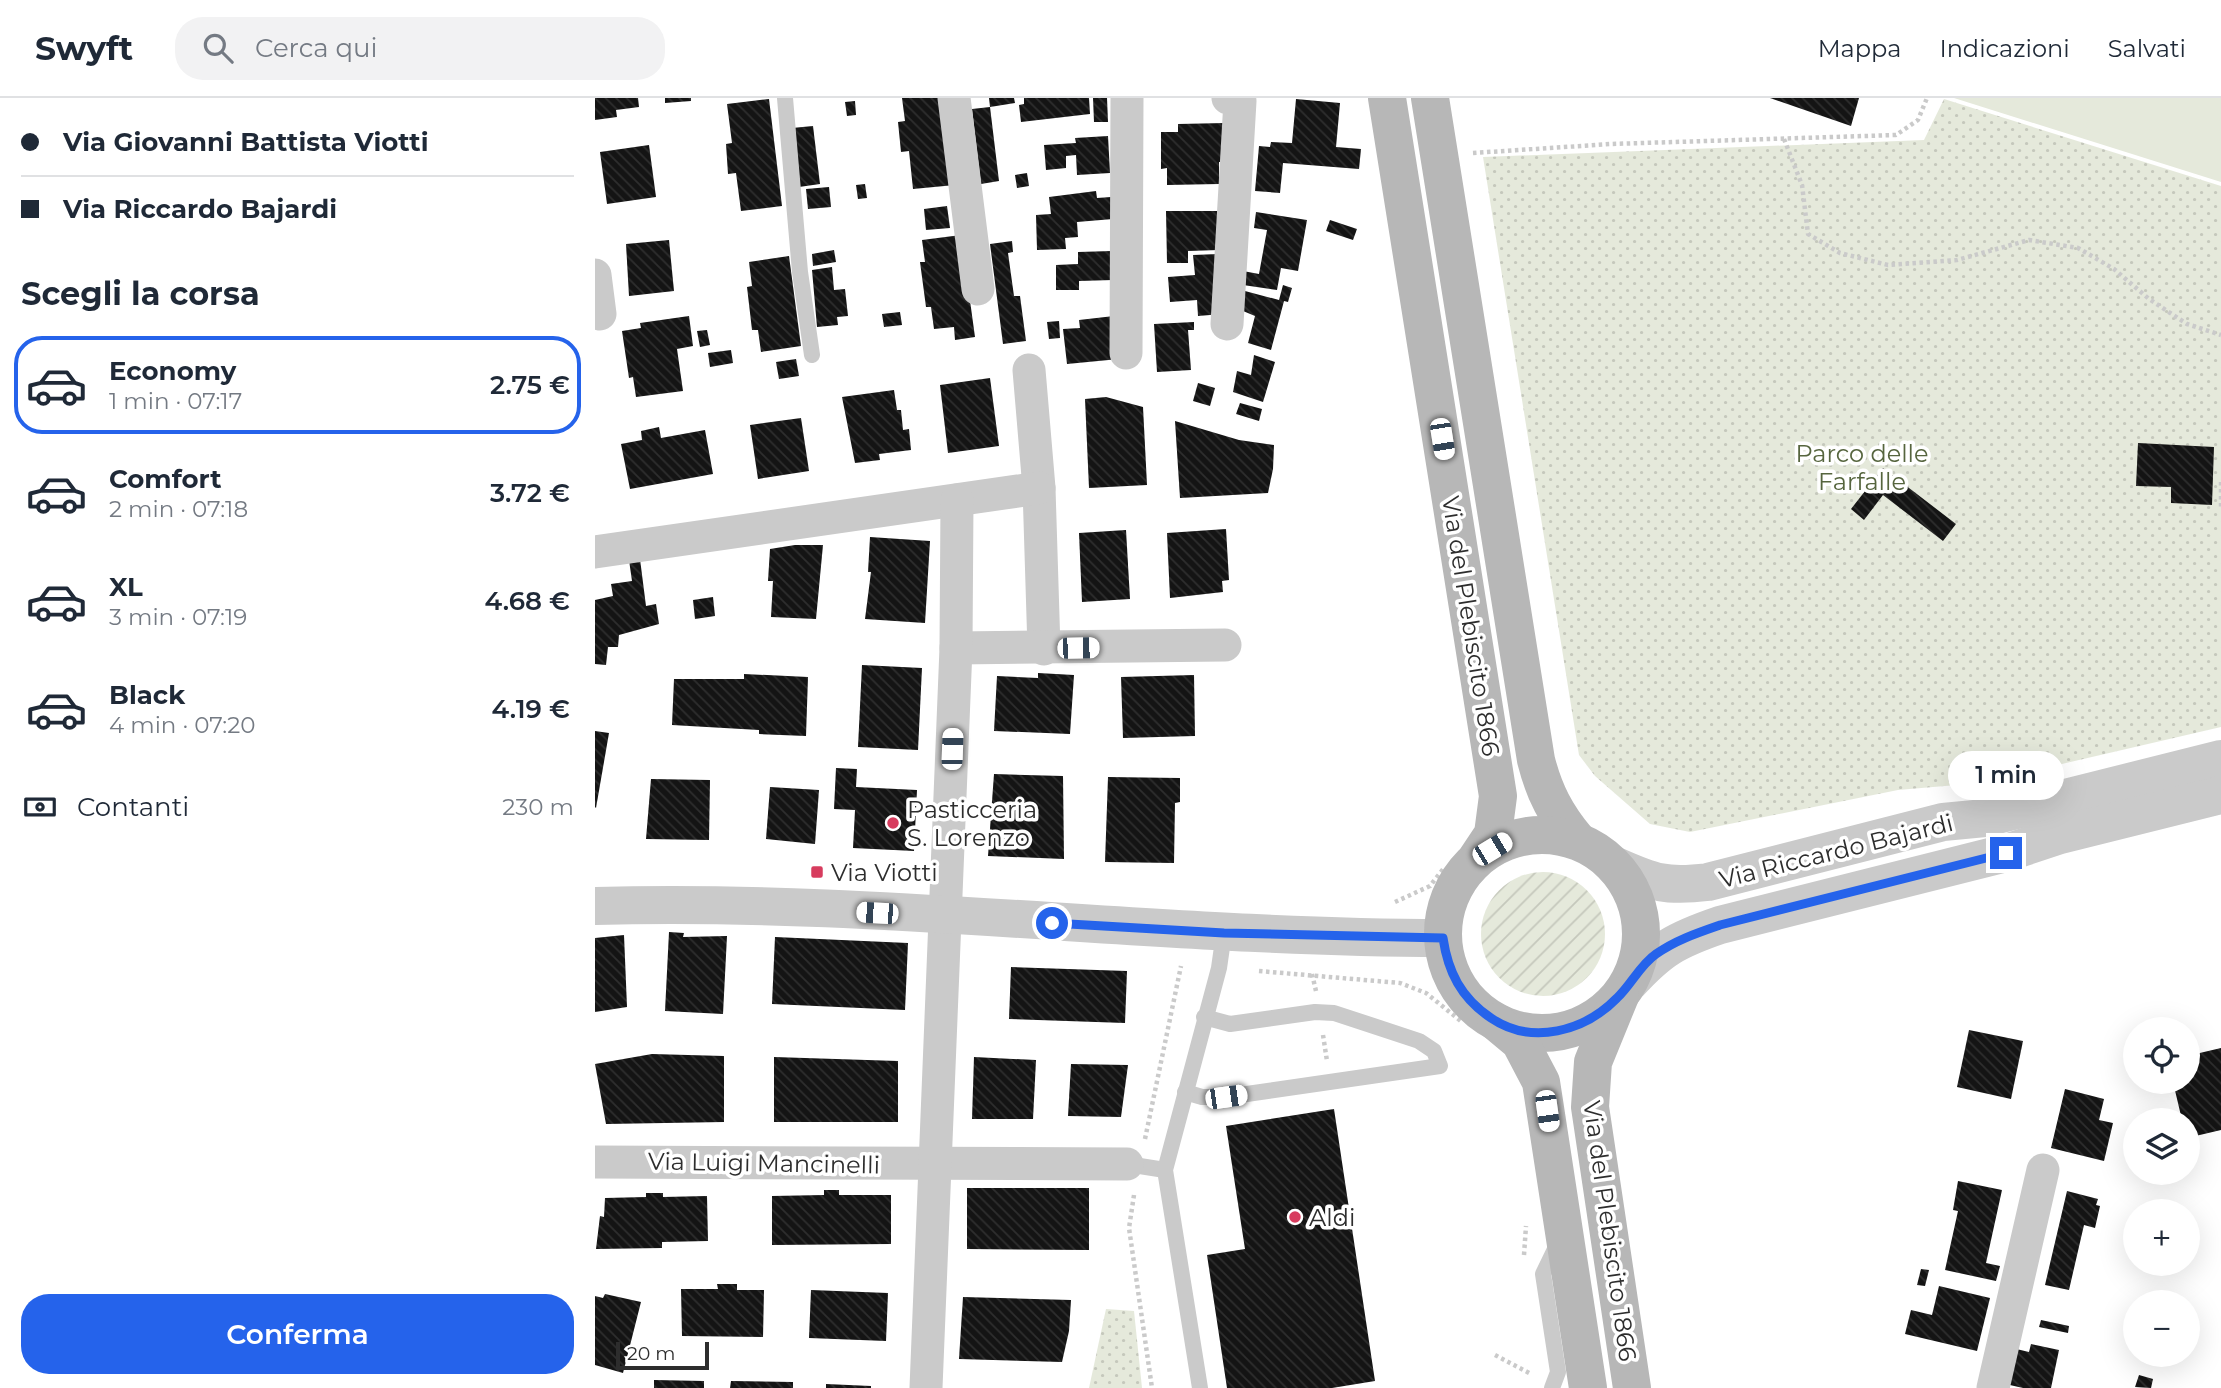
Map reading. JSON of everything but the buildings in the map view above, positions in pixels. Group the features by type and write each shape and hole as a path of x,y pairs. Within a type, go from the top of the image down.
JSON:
{"main road":[{"name":"Via del Plebiscito 1866","path":"1387,98 1498,796 1493,834 1464,860"},
{"name":"Via del Plebiscito 1866","path":"1430,98 1536,760 1543,788 1558,818 1577,840"},
{"path":"1542,834 1577,840 1598,851 1616,866 1630,886 1639,910 1642,935 1639,960 1625,989 1600,1015 1575,1028 1548,1033 1520,1031 1479,1022 1473,1005 1456,984 1446,960 1443,938 1445,912 1464,860 1508,840 1519,838 1542,834"},
{"name":"Via del Plebiscito 1866","path":"1625,989 1593,1062 1590,1107 1632,1388"},
{"name":"Via del Plebiscito 1866","path":"1479,1022 1520,1042 1541,1082 1588,1388"}],"street":[{"path":"954,98 978,289"},
{"path":"1126,353 1127,98"},
{"path":"1227,324 1240,100 1228,98"},
{"path":"595,275 600,314"},
{"path":"1029,370 1038,488 1044,649"},
{"path":"595,552 1038,488"},
{"path":"926,1388 933,1165 957,648 957,500"},
{"path":"957,648 1225,645"},
{"name":"Via Riccardo Bajardi","path":"1616,866 1647,880 1672,886 1708,882 1943,822 1985,818 2221,759"},
{"name":"Via Riccardo Bajardi","path":"1625,989 1654,955 1685,937 1720,925 2006,853 2060,835 2221,795"},
{"path":"595,906 766,906 1224,933 1443,938"},
{"name":"Via Luigi Mancinelli","path":"595,1162 1135,1167"},
{"path":"1993,1388 2043,1170"}],"lane":[{"path":"785,98 800,272 812,355"},
{"path":"1200,1388 1165,1170 1219,968 1224,933"},
{"path":"1185,1093 1202,1097 1226,1097 1440,1066 1434,1051 1419,1041 1334,1013 1315,1012 1230,1024 1205,1017"},
{"path":"1135,1167 1165,1170"},
{"path":"1552,1388 1558,1372 1543,1275 1564,1232"}],"path":[{"path":"1462,154 1611,144 1896,135 1918,120 1927,98"},
{"path":"1784,139 1802,185 1808,233 1840,253 1888,265 1957,260 2029,240 2078,248 2114,269 2149,299 2187,324 2221,334"},
{"path":"2221,482 2221,508"},
{"path":"1381,902 1395,902 1430,886 1464,860"},
{"path":"1152,1388 1129,1228 1135,1167 1181,966"},
{"path":"1363,978 1400,983 1426,993 1479,1022"},
{"path":"1321,1024 1329,1070"},
{"path":"1495,1355 1530,1376"}],"green space":[{"path":"1954,98 2221,98 2221,182"},
{"name":"Parco delle Farfalle","path":"1944,99 2221,186 2221,727 1980,783 1898,790 1690,832 1650,824 1595,776 1579,755 1483,157 1924,140"},
{"path":"1543,872 1567,876 1587,890 1601,910 1605,934 1601,958 1587,978 1567,992 1543,996 1519,992 1499,978 1485,958 1481,934 1485,910 1499,890 1519,876"},
{"path":"1106,1309 1134,1311 1142,1388 1089,1388"}],"place":[{"name":"Pasticceria S. Lorenzo","path":"893,823"},
{"name":"Via Viotti","path":"817,872"},
{"name":"Aldi","path":"1295,1217"}],"route":[{"path":"1052,923 1224,933 1443,938 1446,960 1456,984 1473,1005 1494,1020 1520,1031 1548,1033 1575,1028 1600,1015 1620,996 1654,955 1685,937 1720,925 2006,853"}]}
